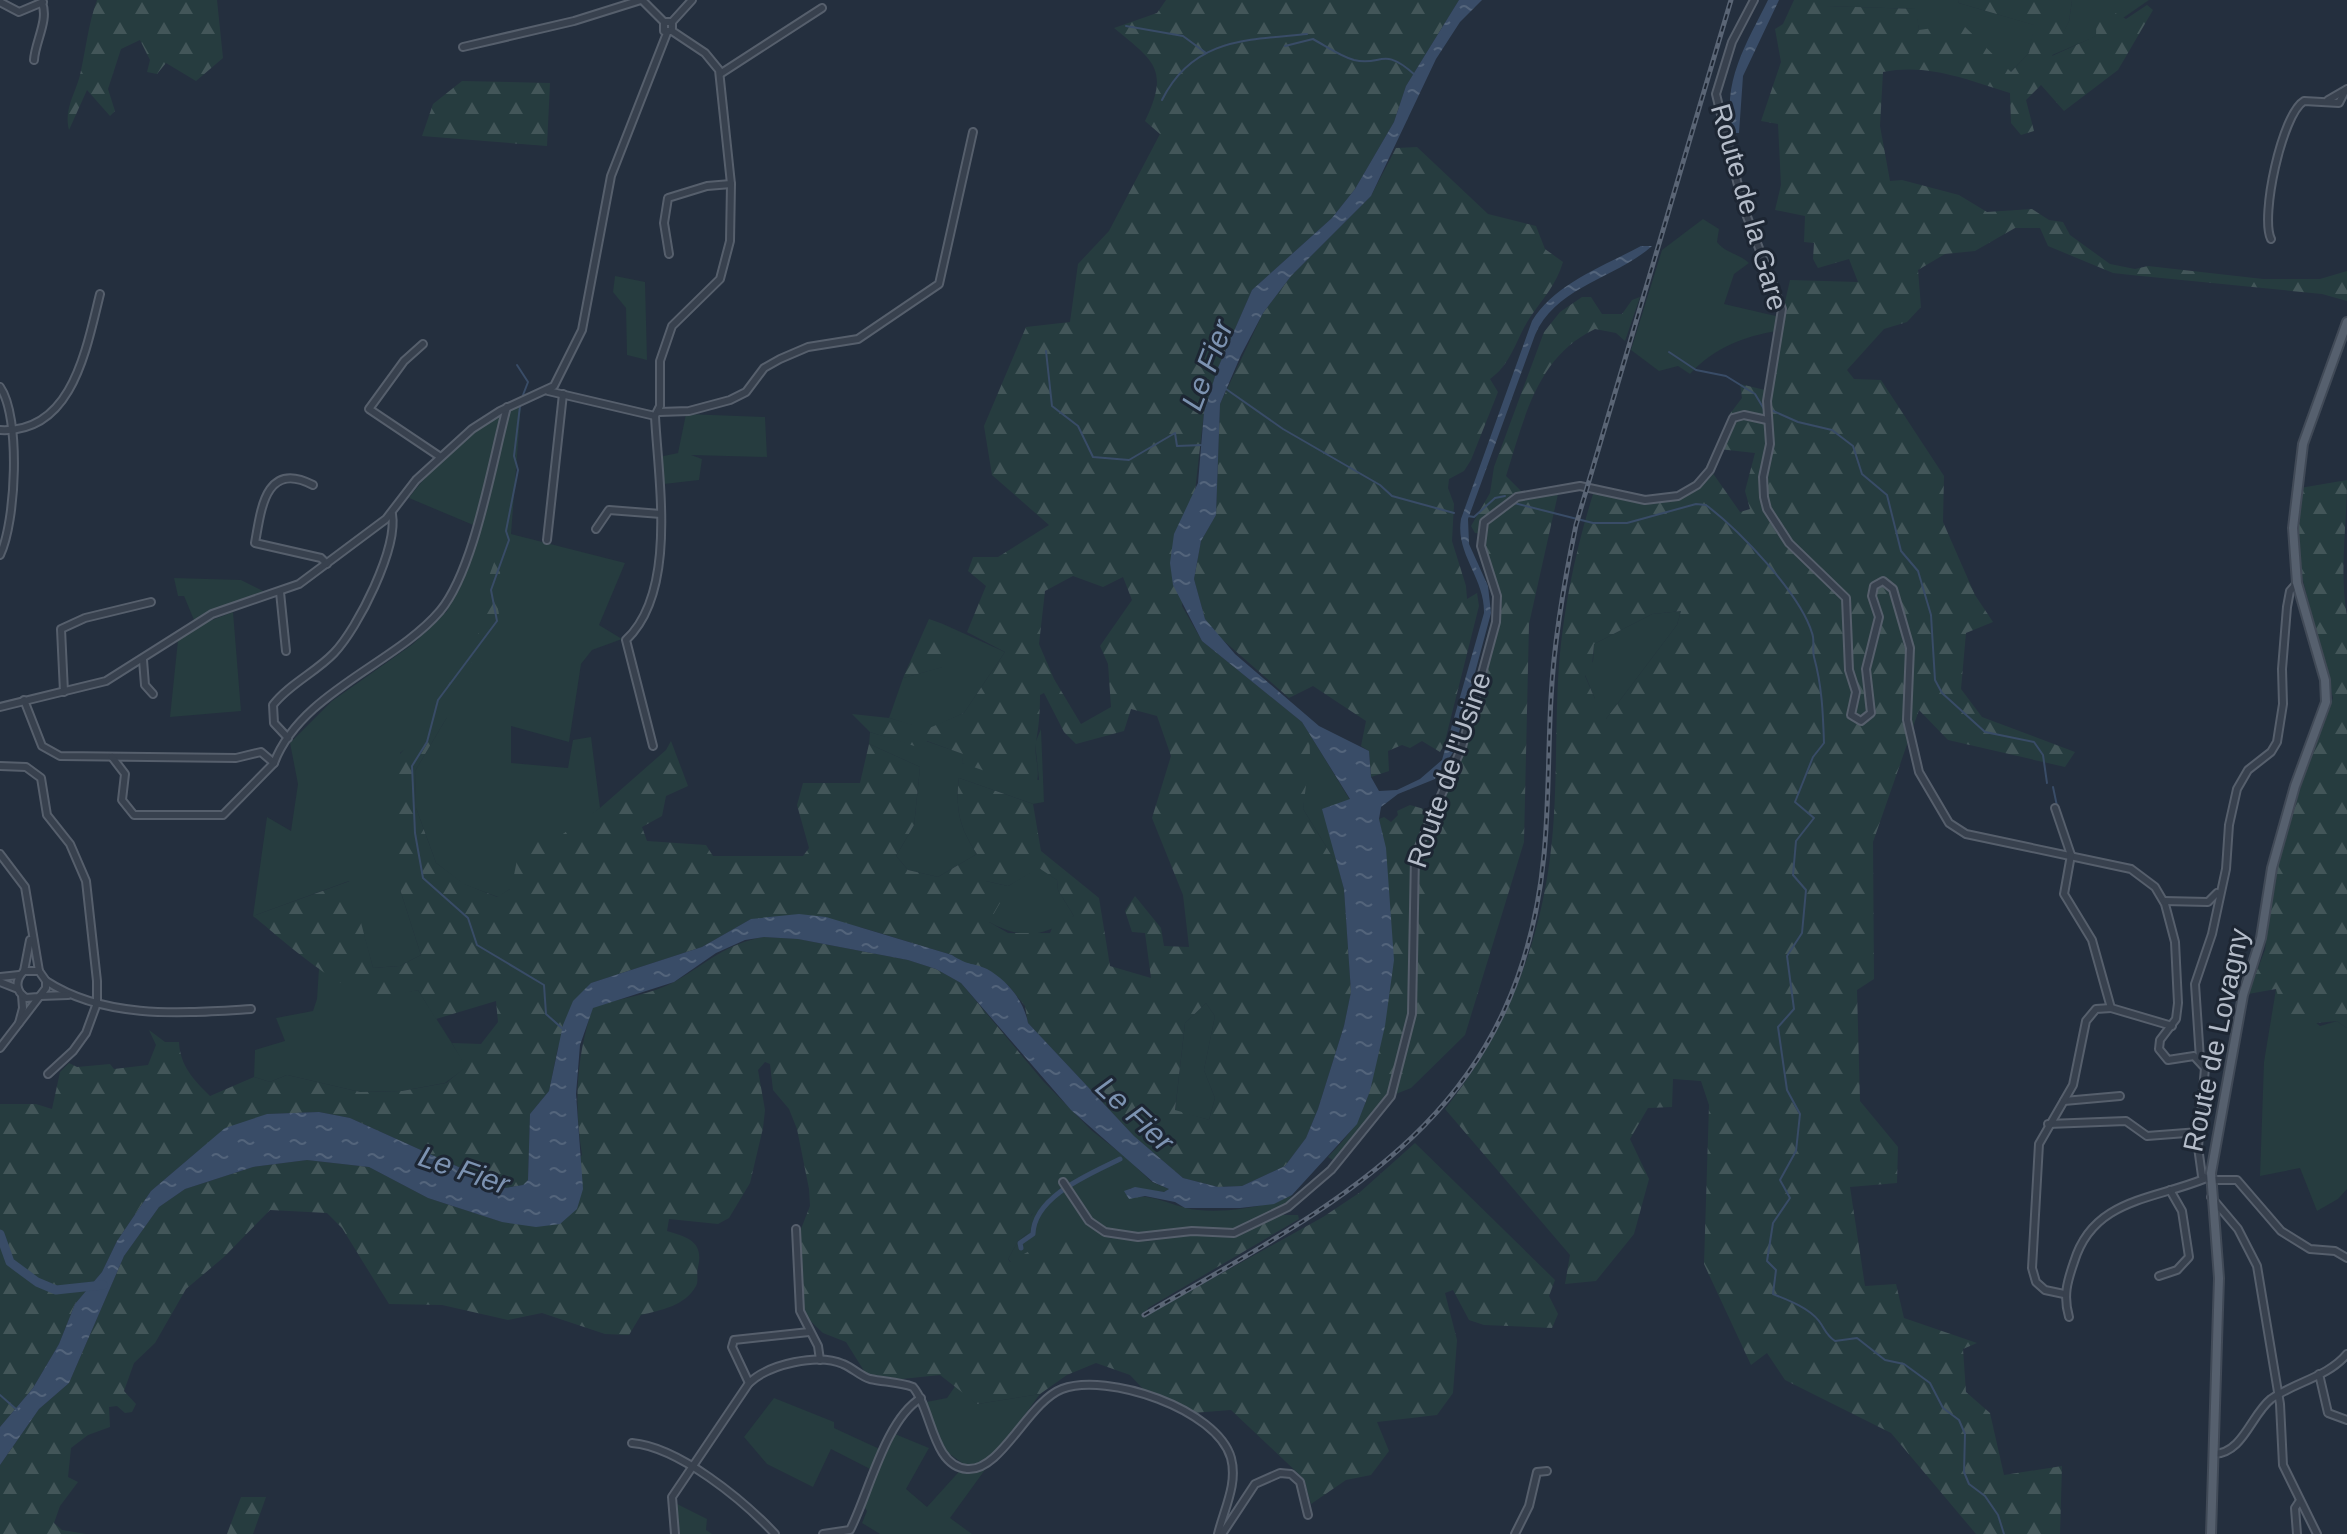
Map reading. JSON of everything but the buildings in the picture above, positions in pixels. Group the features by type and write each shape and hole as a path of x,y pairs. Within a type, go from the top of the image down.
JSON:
{"main road":[{"name":"Route de Lovagny","path":"2211,1534 2219,1278 2207,1180 2243,995 2259,947 2272,868 2295,786 2326,702 2325,680 2294,568 2293,528 2301,453 2347,322"}],"street":[{"path":"463,47 574,21 642,0 668,22"},
{"path":"653,746 626,640 641,620 649,601 657,566 661,514 657,414 660,361 672,326 723,275 730,241 731,184 720,74 709,56 662,28 692,0"},
{"name":"Route de la Gare","path":"1754,0 1742,18 1721,72 1716,105 1743,206 1782,309 1767,420 1770,444 1763,481 1766,504 1789,543 1846,598 1849,670 1856,692 1850,712 1858,721 1865,720 1871,713 1866,669 1879,617 1872,592 1874,586 1883,581 1893,589 1910,648 1907,724 1919,772 1949,823 1966,834 2071,855"},
{"path":"0,2 19,12 44,2 45,17 34,60"},
{"path":"720,74 822,8"},
{"path":"0,707 106,681 212,614 299,584 392,514 416,480 439,456 508,406 548,391 561,376 582,330 611,176 670,32"},
{"path":"2271,239 2267,230 2271,192 2288,124 2298,104 2328,100 2346,90"},
{"path":"548,391 645,416 689,411 730,400 746,392 764,368 808,347 858,339 939,284 973,132"},
{"path":"669,254 664,223 668,198 707,186 731,184"},
{"path":"0,430 11,431 41,424 62,403 93,325 100,294"},
{"path":"423,344 404,361 369,409 439,456"},
{"path":"0,387 12,411 13,496 0,555"},
{"path":"547,540 563,394"},
{"path":"112,757 120,763 126,778 122,800 134,815 223,815 273,765 288,738 331,694 416,634 449,599 470,545 508,406"},
{"name":"Route de l'Usine","path":"1067,1186 1089,1221 1105,1232 1138,1237 1192,1231 1226,1234 1288,1207 1345,1157 1393,1091 1410,1031 1415,856 1462,747 1497,616 1497,596 1481,546 1484,522 1517,497 1580,486 1645,500 1678,496 1697,485 1710,470 1733,418 1744,415 1767,420"},
{"path":"313,485 291,478 272,486 264,498 255,543 321,558 327,564"},
{"path":"596,529 609,510 661,514"},
{"path":"288,738 272,719 273,705 337,651 383,567 394,525 392,514"},
{"path":"2207,1180 2199,1167 2199,1132 2206,1071 2200,1059 2194,989 2211,939 2226,869 2229,825 2237,789 2248,770 2271,752 2277,742 2283,704 2282,664 2287,607 2290,591 2297,583"},
{"path":"280,592 286,651"},
{"path":"64,692 61,629 85,618 151,602"},
{"path":"143,660 145,685 153,694"},
{"path":"24,700 40,742 49,752 60,756 236,758 261,752 273,765 275,776"},
{"path":"120,763 129,756"},
{"path":"0,766 26,767 38,774 43,783 47,815 78,858 91,904 97,1003 86,1033 73,1051 48,1074"},
{"path":"2055,808 2071,855 2064,897 2092,940 2111,1008"},
{"path":"0,854 25,887 39,971 46,981 97,1003 141,1012 251,1009"},
{"path":"2071,855 2135,870 2147,878 2164,901 2177,954 2178,1012 2159,1043 2161,1055 2171,1060 2187,1056 2200,1059"},
{"path":"2164,901 2208,902 2220,890"},
{"path":"18,1026 23,1008 20,992 22,973 31,932"},
{"path":"0,979 39,971"},
{"path":"0,979 20,992 38,997 76,995"},
{"path":"0,1048 38,997 46,981"},
{"path":"2064,1294 2041,1288 2032,1268 2038,1153 2048,1124 2078,1072 2087,1018 2096,1009 2111,1008 2172,1026"},
{"path":"2064,1101 2120,1096"},
{"path":"2048,1124 2126,1121 2147,1136 2199,1132"},
{"path":"2069,1317 2064,1294 2079,1247 2103,1216 2124,1203 2207,1180 2237,1180 2281,1231 2310,1249 2335,1251 2347,1258"},
{"path":"2159,1276 2177,1270 2189,1257 2182,1211 2170,1190"},
{"path":"2211,1197 2238,1229 2257,1266 2269,1321 2283,1465 2317,1534"},
{"path":"796,1229 800,1311 818,1346 820,1360"},
{"path":"749,1383 732,1347 734,1340 809,1332"},
{"path":"2214,1454 2233,1448 2265,1405 2347,1354"},
{"path":"675,1534 671,1502 691,1466 749,1383 762,1374 790,1364 820,1360 842,1364 866,1377 911,1386 921,1398 942,1453 954,1465 968,1469 990,1461 1039,1404 1064,1388 1082,1385 1112,1388 1141,1393 1176,1407 1213,1429 1231,1457 1232,1490 1220,1534"},
{"path":"2319,1374 2328,1413 2347,1420"},
{"path":"823,1534 850,1530 895,1427 921,1398"},
{"path":"632,1443 649,1445 728,1489 775,1534"},
{"path":"1515,1534 1529,1506 1537,1472 1547,1471"},
{"path":"1220,1534 1252,1487 1280,1473 1291,1474 1300,1482 1308,1515"},
{"path":"2297,1534 2295,1508 2299,1502"}],"green space":[{"path":"97,0 217,0 223,58 196,81 166,63 157,74 147,72 150,60 140,40 121,49 108,89 115,111 110,116 87,90 69,130 69,108"},
{"path":"1166,0 1459,0 1406,86 1394,122 1355,189 1332,218 1252,290 1217,370 1204,412 1182,606 1202,641 1302,722 1309,733 1310,754 1303,809 1338,866 1344,889 1351,992 1344,1026 1306,1138 1285,1166 1242,1186 1218,1187 1183,1178 1134,1136 1028,1023 1025,1006 1008,985 985,968 968,966 952,955 860,927 751,919 702,947 591,983 558,1047 549,1091 530,1114 528,1180 524,1185 505,1188 350,1118 319,1112 267,1114 198,1151 151,1191 117,1241 102,1272 75,1304 59,1344 33,1388 0,1427 0,1104 36,1104 52,1109 60,1072 69,1063 77,1067 110,1064 114,1069 148,1065 156,1045 149,1030 165,1042 179,1042 185,1065 210,1096 254,1077 270,1082 287,1075 360,1092 402,1091 446,1083 466,1067 452,1043 481,1044 498,1022 496,1001 436,1019 418,990 381,997 348,987 313,965 253,916 350,881 373,968 400,966 421,955 400,889 393,777 400,754 442,708 447,717 415,771 416,808 436,863 464,884 497,897 510,889 502,873 514,875 517,860 541,833 560,836 600,808 666,750 671,741 688,786 666,796 662,816 642,827 647,841 706,845 713,856 803,856 809,848 797,805 803,783 860,783 869,744 920,767 914,825 896,856 908,870 938,877 977,854 960,818 959,778 1033,804 1041,851 1099,898 1110,966 1151,978 1145,933 1132,932 1125,911 1135,896 1161,928 1164,946 1189,947 1183,895 1152,818 1171,756 1157,716 1131,709 1124,731 1076,744 1064,732 1044,693 1040,695 1035,748 1038,777 1034,788 962,763 963,754 927,741 924,749 870,732 852,714 889,718 927,729 964,713 1005,652 967,632 986,586 968,571 973,557 998,557 1049,525 992,475 984,426 1026,327 1070,322 1078,264 1109,231 1160,134 1145,121 1156,89 1154,67 1139,49 1114,28 1157,13","holes":["1073,576 1103,587 1123,577 1132,600 1100,646 1108,664 1111,707 1081,724 1054,679 1039,644 1045,591","1039,868 1057,880 1058,890 1074,916 1054,924 1050,933 1008,933 989,922 1000,903 986,881 1008,886","1206,1003 1215,1016 1204,1070 1215,1098 1209,1120 1175,1110 1185,1023"]},
{"path":"1794,0 1825,0 1826,6 1916,9 1919,30 1962,24 2011,72 2029,53 2034,25 1959,3 1958,0 2072,0 2069,21 2052,56 2096,36 2097,3 2126,19 2147,5 2153,10 2118,70 2064,111 2041,85 2026,100 2034,131 2021,135 2011,123 2010,93 1932,71 1883,72 1880,126 1890,181 1902,180 1959,195 1987,212 2032,209 2049,220 2063,222 2070,235 2110,264 2135,269 2148,266 2263,279 2320,279 2347,271 2347,301 2322,294 2113,273 2048,246 2040,228 2015,228 1975,251 1945,254 1918,270 1921,307 1907,322 1884,329 1847,370 1854,379 1881,380 1944,476 1943,522 1975,595 1993,622 1966,633 1961,689 1982,717 2075,752 2065,767 1948,740 1919,710 1873,842 1874,979 1857,990 1860,1101 1898,1147 1897,1183 1850,1187 1865,1286 1896,1284 1904,1318 1977,1343 1963,1349 1966,1392 1990,1413 2004,1475 2062,1466 2060,1534 1976,1534 1891,1433 1785,1380 1767,1353 1751,1365 1704,1264 1709,1105 1701,1081 1673,1079 1672,1107 1648,1108 1630,1139 1649,1179 1634,1234 1596,1281 1565,1284 1570,1255 1445,1109 1483,1055 1499,1026 1524,967 1542,905 1554,821 1561,642 1572,577 1594,491 1643,501 1671,500 1698,486 1712,472 1740,512 1750,509 1745,491 1755,453 1719,449 1729,415 1742,398 1740,384 1765,390 1790,280 1858,282 1849,259 1818,268 1813,259 1814,243 1804,242 1805,216 1775,210 1781,185 1778,124 1761,121 1781,62 1775,29 1783,24","holes":["1681,611 1677,625 1606,719 1595,719 1595,699 1585,676 1592,666 1594,644 1652,614"]},
{"path":"1825,0 1958,0 1959,3 2035,25 2029,53 2011,72 1919,30 1915,9 1825,6"},
{"path":"2072,0 2149,0 2097,36 2050,56 2069,21"},
{"path":"462,81 550,83 547,146 422,136 433,104"},
{"path":"1417,147 1488,214 1536,226 1545,249 1563,262 1509,358 1490,379 1498,392 1471,460 1464,471 1449,479 1448,488 1454,504 1452,541 1467,599 1477,593 1479,606 1444,745 1440,752 1422,741 1410,748 1402,745 1388,751 1389,771 1371,777 1369,751 1361,746 1366,721 1313,686 1289,698 1216,634 1205,619 1194,579 1201,541 1216,515 1220,404 1263,313 1291,276 1371,196 1396,148"},
{"path":"1703,219 1719,229 1717,242 1720,246 1749,263 1734,274 1724,304 1780,317 1777,331 1729,345 1708,357 1690,374 1678,366 1659,371 1631,350 1662,250"},
{"path":"615,276 645,282 647,360 627,355 626,308 613,292"},
{"path":"1582,297 1591,297 1602,314 1622,314 1632,300 1640,297 1625,341 1616,333 1595,329 1575,341 1546,373 1527,412 1506,476 1528,498 1558,494 1529,624 1524,842 1465,1035 1411,1088 1383,1099 1336,1162 1328,1157 1358,1119 1372,1080 1376,1056 1387,907 1386,863 1379,819 1384,817 1391,822 1398,815 1397,811 1410,805 1438,813 1468,735 1499,618 1499,590 1484,547 1483,534 1475,533 1471,526 1490,493 1494,467 1544,332 1560,312"},
{"path":"521,404 511,534 625,563 599,625 622,639 592,650 581,664 569,742 511,726 511,763 568,768 573,740 591,737 600,808 514,876 510,889 498,897 463,884 436,863 416,808 415,771 447,717 400,753 400,889 421,955 400,966 373,968 349,881 253,916 267,817 291,831 298,784 290,743 332,701 413,644 447,611 478,527 409,498 459,445 489,422"},
{"path":"686,414 765,417 767,457 691,455 702,459 699,480 664,484 659,457 678,453"},
{"path":"2347,480 2343,565 2347,616 2347,1028 2337,1021 2287,1026 2276,989 2248,994 2265,950 2273,880 2311,753 2333,698 2297,557 2300,488"},
{"path":"499,549 506,552 495,592 500,620 483,651 433,700 442,679 486,624 485,587"},
{"path":"174,578 241,580 265,592 194,620 184,596 178,596"},
{"path":"1681,611 1677,625 1606,719 1595,719 1595,699 1585,675 1593,661 1594,644 1652,614"},
{"path":"233,612 241,711 170,717 178,640 202,624"},
{"path":"929,619 943,624 943,667 903,678"},
{"path":"943,624 1005,652 964,713 927,730 889,718 903,678 942,667"},
{"path":"1041,729 1044,802 1033,804 959,778 960,818 977,854 938,877 908,870 896,856 914,825 920,767 869,744 870,732 924,748 926,741 964,754 962,763 1039,780 1035,743"},
{"path":"1309,733 1350,800 1333,842 1338,866 1303,809"},
{"path":"1039,867 1057,880 1058,890 1074,916 1053,928 1033,934 1012,932 989,922 986,881 1008,886"},
{"path":"764,937 798,939 908,960 936,969 961,983 1043,1081 1091,1130 1124,1156 1059,1190 1031,1215 1029,1232 1018,1241 1008,1259 1010,1262 1068,1229 1089,1239 1110,1239 1126,1233 1146,1242 1191,1234 1226,1236 1280,1215 1298,1215 1299,1219 1148,1308 1145,1316 1323,1217 1359,1193 1415,1143 1555,1280 1549,1296 1558,1314 1552,1328 1484,1325 1469,1320 1453,1290 1445,1293 1457,1340 1453,1393 1437,1415 1377,1422 1389,1451 1371,1475 1346,1480 1311,1504 1304,1479 1231,1410 1192,1413 1145,1391 1130,1375 1096,1363 1067,1375 1040,1394 977,1404 940,1375 902,1379 866,1374 846,1342 823,1333 803,1314 799,1234 810,1206 809,1189 797,1129 789,1109 773,1090 770,1064 765,1062 758,1070 765,1110 763,1128 750,1183 729,1218 718,1224 669,1219 667,1231 688,1238 699,1252 697,1284 679,1303 641,1315 629,1335 605,1334 542,1313 508,1320 442,1305 389,1304 342,1228 327,1213 270,1210 224,1257 186,1289 155,1343 134,1363 124,1391 136,1404 132,1412 125,1413 117,1406 109,1407 110,1427 88,1435 71,1448 68,1477 78,1482 60,1506 54,1523 62,1530 86,1534 0,1534 0,1465 39,1409 69,1383 124,1256 159,1207 185,1189 253,1167 307,1160 369,1167 428,1198 502,1222 582,1155 578,1080 593,1007 666,986 728,949"},
{"path":"319,968 366,992 387,994 418,990 467,1067 445,1083 402,1091 360,1092 287,1075 270,1082 254,1077 255,1050 285,1041 276,1018 313,1011"},
{"path":"2276,989 2320,1026 2337,1021 2347,1028 2347,1189 2338,1199 2317,1211 2300,1168 2260,1176 2264,1062"},
{"path":"1206,1003 1215,1016 1204,1070 1215,1098 1209,1120 1175,1111 1185,1023"},
{"path":"1124,1156 1152,1182 1169,1189 1164,1192 1130,1188 1131,1197 1152,1198 1186,1208 1211,1211 1254,1207 1292,1195 1280,1215 1226,1236 1191,1234 1146,1242 1126,1233 1104,1241 1085,1240 1011,1262 1008,1259 1018,1241 1027,1234 1031,1216 1048,1198 1087,1172"},
{"path":"956,1385 977,1404 1040,1394 950,1518 972,1534 880,1534 862,1523 867,1511 864,1506 876,1472 831,1449 813,1487 767,1464 744,1437 774,1398 834,1422 834,1428 886,1452 895,1434 929,1448 906,1489 927,1507 965,1465 944,1450 926,1402 947,1398"},
{"path":"241,1497 266,1497 253,1534 227,1534"},
{"path":"675,1503 707,1519 706,1530 712,1534 680,1534"}],"water":[{"name":"Le Fier","path":"1459,0 1482,0 1460,22 1436,59 1371,196 1291,276 1263,313 1241,355 1220,404 1216,515 1201,541 1194,579 1205,619 1235,654 1319,726 1369,751 1371,777 1379,791 1397,790 1420,779 1442,760 1484,613 1480,588 1462,544 1461,519 1532,321 1541,308 1566,286 1641,246 1652,246 1571,294 1545,318 1535,335 1468,519 1469,544 1488,586 1491,613 1454,751 1435,779 1398,794 1381,807 1379,819 1386,848 1394,960 1385,1026 1370,1091 1357,1124 1292,1195 1274,1204 1240,1208 1185,1208 1175,1202 1145,1196 1129,1199 1124,1191 1135,1187 1164,1192 1169,1189 1153,1182 1071,1110 961,983 936,969 908,960 798,939 764,937 745,940 716,953 674,982 593,1008 580,1045 576,1094 583,1189 577,1209 560,1224 536,1227 502,1222 428,1198 369,1167 307,1160 253,1167 185,1189 159,1207 124,1256 69,1383 39,1409 0,1465 0,1427 33,1388 59,1344 75,1304 102,1272 117,1241 151,1191 225,1128 267,1114 319,1112 350,1118 505,1188 523,1185 528,1180 530,1114 549,1091 563,1025 573,1001 591,983 702,947 751,919 799,914 826,917 952,955 987,969 1014,992 1028,1023 1134,1136 1183,1178 1218,1187 1242,1186 1285,1166 1306,1138 1318,1109 1344,1026 1351,992 1344,889 1322,809 1350,799 1302,722 1202,641 1173,585 1170,563 1174,534 1198,483 1204,412 1217,370 1252,290 1332,218 1355,189 1394,122 1406,86"},
{"path":"1768,0 1779,0 1743,76 1739,133 1734,133 1730,115 1733,81 1744,47"}],"waterway":[{"path":"1126,26 1183,36 1206,53"},
{"path":"1162,100 1189,64 1206,53 1243,41 1307,34"},
{"path":"1285,46 1313,39 1354,60 1395,61 1415,75"},
{"path":"1046,351 1052,406 1078,426 1093,457 1129,460 1175,433 1177,446 1203,445"},
{"path":"1669,352 1696,370 1726,376 1755,394 1764,409"},
{"path":"517,365 528,382 523,395"},
{"path":"1226,389 1283,429 1380,485 1392,496 1454,513"},
{"path":"520,406 514,456 518,470 506,531 509,540 491,590 497,621 438,700 427,742 412,766 415,833 423,878 468,918 477,945 544,985 546,1014 564,1030"},
{"path":"1771,410 1798,422 1832,430 1853,446 1862,474 1887,495 1901,551 1918,571 1931,615 1935,680 1942,693 1985,732 2034,742 2043,755 2047,783"},
{"path":"1468,516 1474,517 1495,498 1505,496"},
{"path":"1514,503 1593,523 1627,523 1696,504 1706,505 1767,563 1805,617 1813,636 1813,654 1822,700 1824,743 1813,757 1795,802 1814,818 1796,841 1793,875 1806,890 1802,933 1787,956 1794,1009 1778,1027 1787,1090 1800,1114 1796,1151 1780,1180 1790,1198 1773,1223 1767,1261 1776,1270 1773,1294 1810,1312 1835,1341 1857,1338 1885,1360 1904,1364 1930,1383 1943,1408 1959,1420 1965,1434 1964,1472 1969,1484 1985,1496 1998,1515 2004,1534"},
{"path":"2053,787 2057,806"},
{"path":"1021,1248 1020,1243 1033,1234 1036,1220 1053,1198 1080,1179 1120,1159"},
{"path":"0,1234 10,1262 37,1282 56,1290 103,1285"},
{"path":"0,1395 17,1410"}],"railway":[{"path":"1144,1315 1288,1230 1353,1187 1410,1139 1460,1084 1499,1021 1528,945 1544,855 1554,655 1576,525 1731,0"}]}
